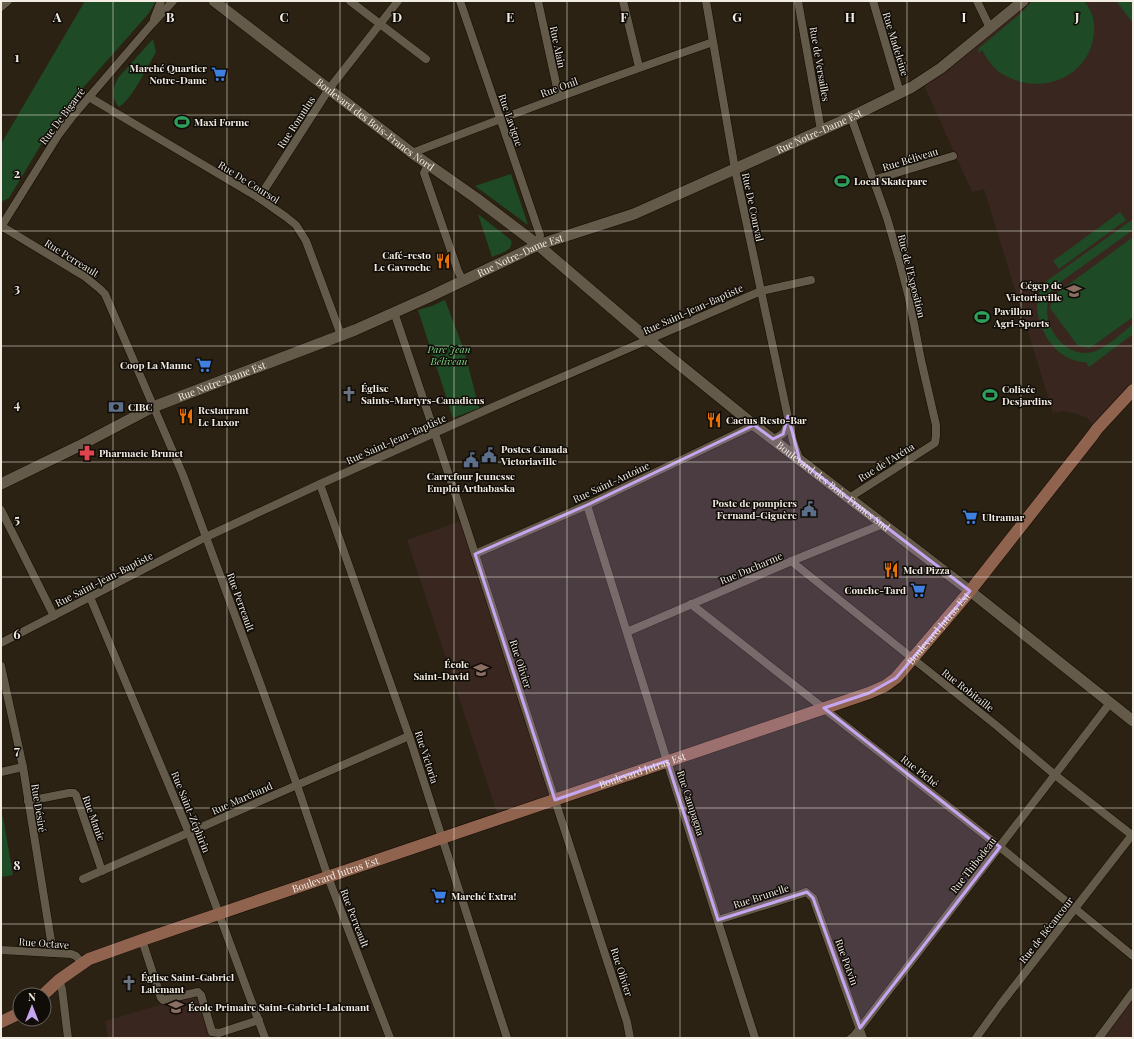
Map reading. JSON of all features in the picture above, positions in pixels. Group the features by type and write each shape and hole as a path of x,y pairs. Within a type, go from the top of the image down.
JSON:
{"main road":[{"name":"Boulevard Jutras Est","path":"52,987 89,959 869,693 885,686 896,678 970,591 1097,429 1133,390"},
{"path":"1,1022 12,1018"}],"street":[{"path":"1,6 8,1"},
{"name":"Rue De Bigarré","path":"151,25 161,1"},
{"name":"Rue De Bigarré","path":"1,227 59,134 88,97 173,1"},
{"name":"Boulevard des Bois-Francs Nord","path":"214,1 412,154 476,198 538,245"},
{"path":"350,1 426,59"},
{"name":"Rue Romulus","path":"259,198 329,89 398,1"},
{"name":"Rue Lavigne","path":"460,1 540,235 538,245"},
{"name":"Rue Alain","path":"538,1 559,98"},
{"path":"623,1 639,68"},
{"name":"Rue De Courval","path":"706,1 735,169 788,416 800,461"},
{"name":"Rue de Versailles","path":"798,1 821,130"},
{"name":"Rue Madeleine","path":"873,1 900,93"},
{"path":"977,1 990,28"},
{"name":"Rue Notre-Dame Est","path":"1,484 79,446 153,407 341,335 463,281 538,245 634,214 851,117 922,81 941,68 1023,1"},
{"name":"Rue Onil","path":"412,154 500,119 714,42"},
{"name":"Rue De Coursol","path":"88,97 259,198 296,226 306,241 341,335"},
{"name":"Rue de l'Exposition","path":"851,117 887,218 900,263 909,298 936,426 935,443"},
{"name":"Rue Béliveau","path":"873,180 953,156"},
{"path":"428,165 424,173 458,271 463,281"},
{"name":"Rue Perreault","path":"1,227 84,276 105,294 183,475 297,785 328,877 390,1038"},
{"name":"Boulevard des Bois-Francs Sud","path":"538,245 649,340 754,425 970,591 1133,721"},
{"name":"Rue Saint-Jean-Baptiste","path":"1,643 206,537 320,484 486,410 761,291 811,280"},
{"name":"Rue Olivier","path":"394,312 555,800 627,1022 630,1038"},
{"name":"Rue De Courval","path":"773,439 783,434 787,429 788,416"},
{"name":"Rue Saint-Antoine","path":"475,554 587,505 754,425"},
{"name":"Rue de l'Aréna","path":"848,498 935,443"},
{"name":"Rue Victoria","path":"320,484 409,736 507,1038"},
{"name":"Rue Campagna","path":"587,505 755,1038"},
{"path":"1,510 54,616"},
{"name":"Rue Ducharme","path":"627,632 791,561 883,524"},
{"name":"Rue Robitaille","path":"791,561 997,726 1055,775 1132,835"},
{"name":"Rue Saint-Zéphirin","path":"90,597 189,833 265,1038"},
{"name":"Rue Piché","path":"691,604 1000,847 1133,956"},
{"name":"Rue Désiré","path":"1,666 22,767 53,954"},
{"name":"Rue Thibodeau","path":"851,1038 1110,703"},
{"name":"Rue Marchand","path":"83,879 409,736"},
{"path":"1,772 22,767"},
{"name":"Rue Manic","path":"28,801 74,793 102,871"},
{"name":"Rue de Bécancour","path":"976,1038 1132,835"},
{"name":"Rue Brunelle","path":"718,920 806,892 810,894"},
{"name":"Rue Potvin","path":"810,894 813,898 863,1038"},
{"path":"142,940 161,998 166,1000 198,992 201,995 212,1032 219,1033 259,1020"},
{"name":"Rue Octave","path":"1,950 71,954 76,956 82,963"},
{"path":"59,980 62,989 68,1038"},
{"path":"1099,1038 1133,992"},
{"name":"Rue Olivier","path":"627,1022 636,1038"}],"highlighted area":[{"path":"788,416 800,461 970,591 896,678 869,693 824,708 1000,847 860,1028 813,898 807,892 718,920 667,761 555,800 475,554 587,505 754,425 773,439 783,434"}],"shaded area":[{"name":"Cégep de Victoriaville","path":"1023,1 1133,1 1133,390 1097,429 1087,418 1074,413 1064,411 1053,413 984,189 972,192 922,81"},
{"name":"École Saint-David","path":"464,520 555,800 499,819 407,540"},
{"name":"École Primaire Saint-Gabriel-Lalemant","path":"197,994 211,1038 108,1038 105,1021"},
{"path":"1133,994 1133,1038 1102,1038"}],"green space":[{"path":"85,1 156,1 149,13 81,90 51,128 9,198 1,202 1,144"},
{"path":"1032,1 1084,1 1091,12 1094,23 1094,32 1092,45 1086,57 1078,67 1068,75 1057,80 1031,84 1018,81 999,72 987,59 982,50 979,53 978,49 1021,13"},
{"path":"1116,1 1133,1 1133,23"},
{"path":"153,39 156,52 134,90 119,107 113,93 118,78"},
{"path":"511,174 528,225 475,186"},
{"path":"1120,212 1126,220 1059,269 1053,261"},
{"path":"478,214 511,240 510,247 508,249 492,257"},
{"path":"1133,219 1133,230 1052,288 1050,294 1047,312 1051,328 1061,342 1068,348 1075,351 1084,353 1097,351 1133,324 1133,334 1089,367 1086,362 1069,358 1054,348 1040,324 1037,305 1040,291 1037,288"},
{"path":"1133,237 1133,317 1090,348 1078,346 1050,308 1053,296"},
{"name":"Parc Jean Béliveau","path":"445,300 464,350 479,408 453,418 418,310"},
{"path":"1,817 3,817 13,875 1,877"}],"place":[{"name":"Marché Quartier Notre-Dame","path":"219,74"},
{"name":"Maxi Forme","path":"182,122"},
{"name":"Local Skateparc","path":"842,181"},
{"name":"Café-resto Le Gavroche","path":"443,261"},
{"name":"Cégep de Victoriaville","path":"1074,291"},
{"name":"Pavillon Agri-Sports","path":"982,317"},
{"name":"Coop La Manne","path":"204,365"},
{"name":"Église Saints-Martyrs-Canadiens","path":"349,394"},
{"name":"Colisée Desjardins","path":"990,395"},
{"name":"CIBC","path":"116,407"},
{"name":"Restaurant Le Luxor","path":"186,416"},
{"name":"Cactus Resto-Bar","path":"714,420"},
{"name":"Pharmacie Brunet","path":"87,453"},
{"name":"Postes Canada Victoriaville","path":"489,455"},
{"name":"Carrefour Jeunesse Emploi Arthabaska","path":"471,460"},
{"name":"Poste de pompiers Fernand-Giguère","path":"809,509"},
{"name":"Ultramar","path":"970,517"},
{"name":"Med Pizza","path":"891,570"},
{"name":"Couche-Tard","path":"918,590"},
{"name":"École Saint-David","path":"481,670"},
{"name":"Marché Extra!","path":"439,896"},
{"name":"Église Saint-Gabriel Lalemant","path":"129,983"},
{"name":"École Primaire Saint-Gabriel-Lalemant","path":"176,1007"}]}
